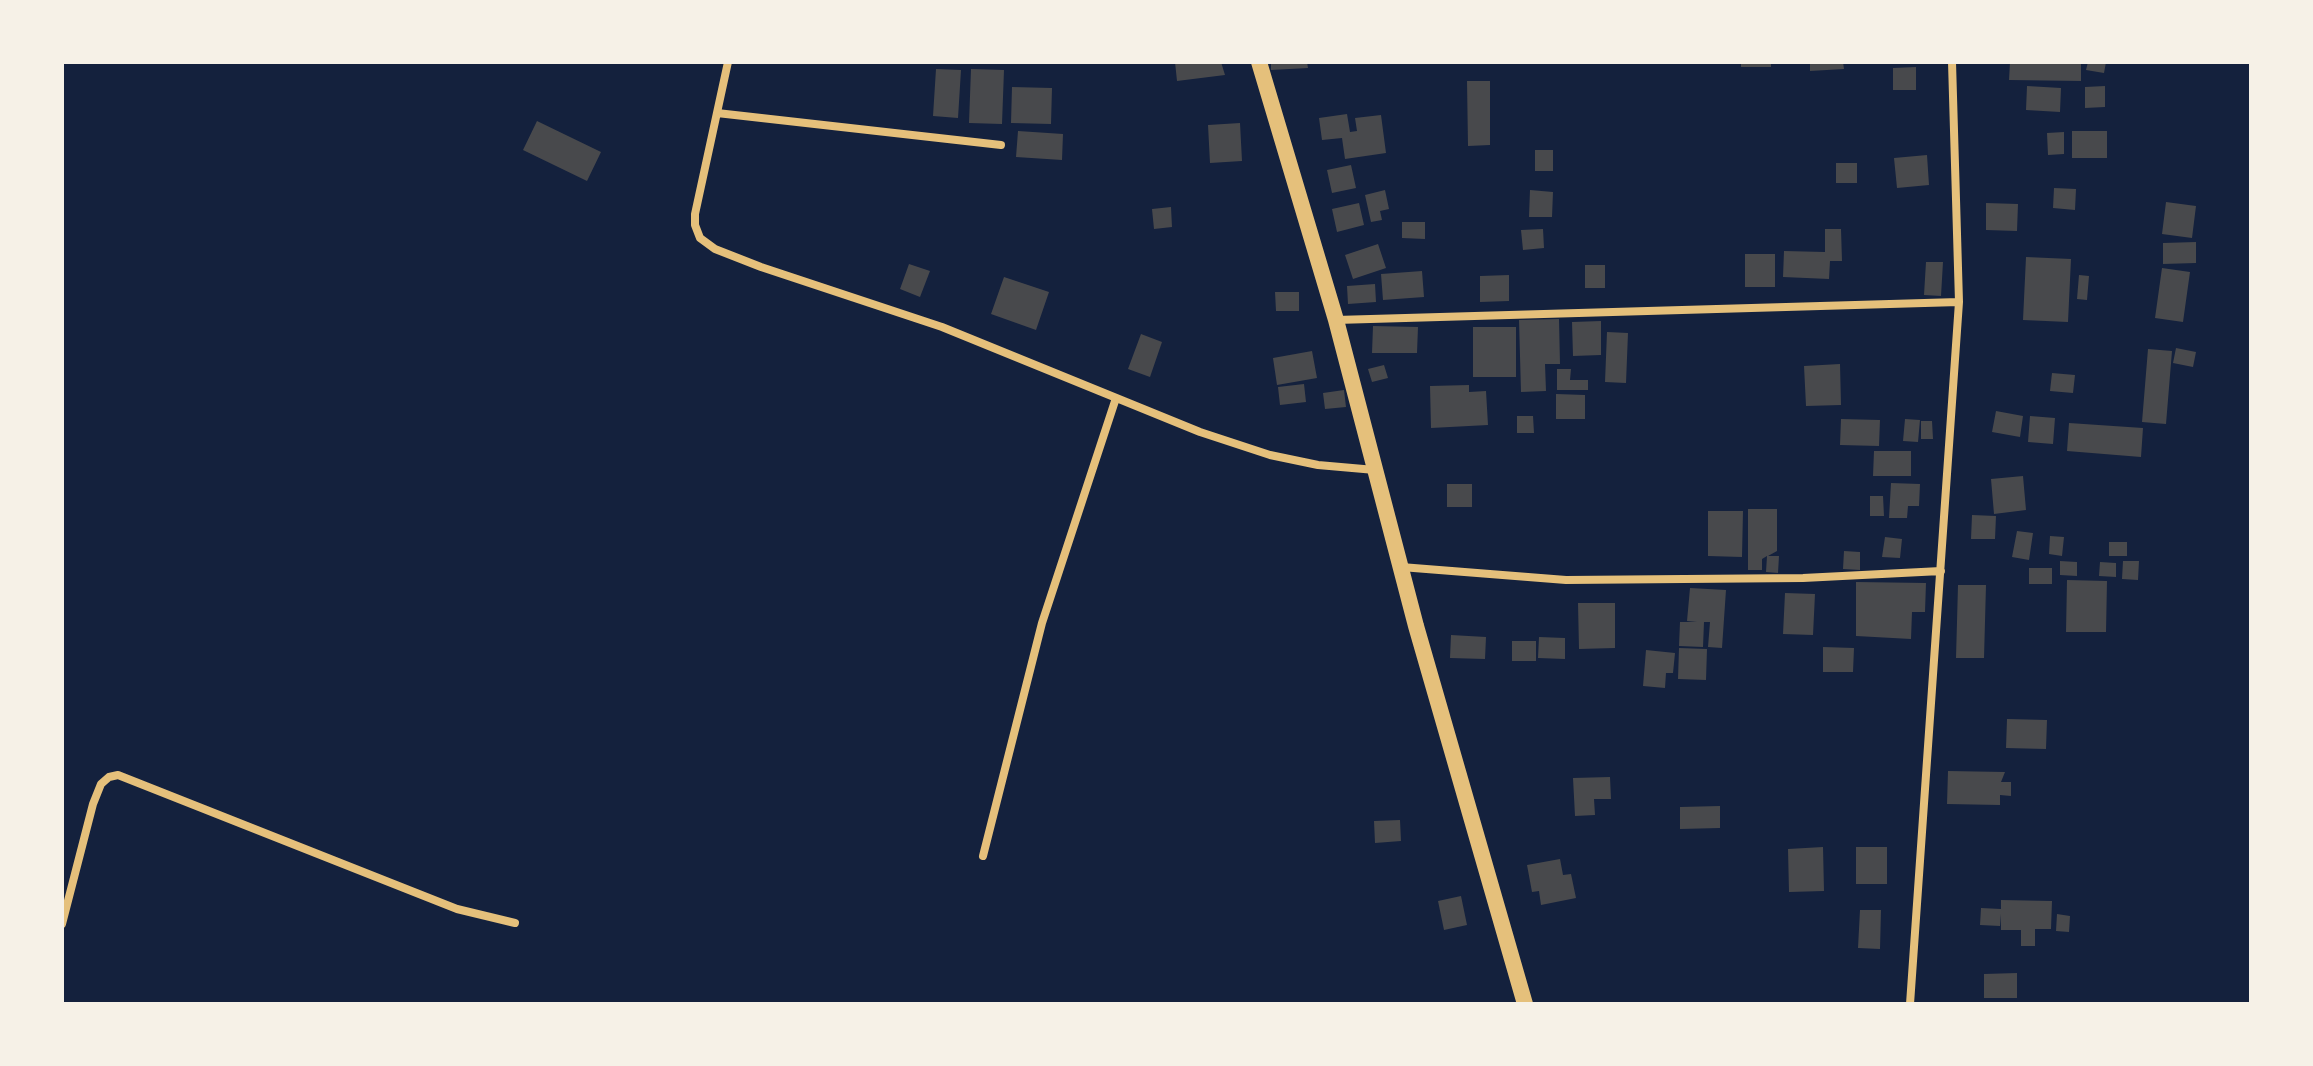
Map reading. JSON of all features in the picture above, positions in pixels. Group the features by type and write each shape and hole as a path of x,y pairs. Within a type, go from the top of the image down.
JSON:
{"main road":[{"path":"1259,62 1336,320 1401,567 1500,925 1525,1004"}],"street":[{"path":"728,62 695,214 700,238 715,249 942,327 1200,432 1270,455 1318,465 1375,470"},
{"path":"1910,1004 1959,302 1952,62"},
{"path":"717,113 1001,145"},
{"path":"1336,320 1959,302"},
{"path":"983,856 1042,623 1116,398"},
{"path":"1401,567 1566,580 1803,578 1941,571"},
{"path":"62,924 93,804 101,784 109,777 118,775 457,909 515,923"}],"building":[{"path":"1175,62 1221,62 1225,75 1177,81"},
{"path":"1271,62 1307,62 1308,68 1271,70"},
{"path":"1741,62 1771,62 1771,67 1741,67"},
{"path":"1810,62 1843,62 1844,69 1810,71"},
{"path":"2010,62 2081,62 2081,81 2009,80"},
{"path":"2088,62 2106,62 2104,73 2086,70"},
{"path":"1916,67 1916,90 1893,90 1893,68"},
{"path":"936,69 961,70 958,118 933,116"},
{"path":"971,69 1004,70 1002,124 969,123"},
{"path":"1467,81 1490,81 1490,145 1468,146"},
{"path":"2027,86 2061,88 2060,112 2026,110"},
{"path":"2105,86 2105,107 2085,108 2085,87"},
{"path":"1012,87 1052,88 1051,124 1011,123"},
{"path":"1347,114 1350,132 1357,131 1355,118 1381,115 1386,153 1345,159 1342,138 1322,140 1319,118"},
{"path":"537,121 601,152 587,181 523,150"},
{"path":"1240,123 1242,161 1210,163 1208,125"},
{"path":"1018,131 1063,134 1062,160 1016,157"},
{"path":"2072,131 2107,131 2107,158 2072,158"},
{"path":"2064,132 2064,154 2048,155 2047,133"},
{"path":"1535,150 1553,150 1553,171 1535,171"},
{"path":"1927,155 1929,185 1897,188 1894,158"},
{"path":"1836,163 1857,163 1857,183 1836,183"},
{"path":"1351,165 1356,188 1332,193 1327,170"},
{"path":"2054,188 2076,189 2075,210 2053,208"},
{"path":"1385,190 1389,209 1380,211 1382,220 1371,222 1365,195"},
{"path":"1530,190 1553,192 1552,217 1529,217"},
{"path":"2166,202 2196,206 2192,238 2162,234"},
{"path":"1359,203 1364,225 1337,232 1332,209"},
{"path":"1986,203 2018,204 2017,231 1986,230"},
{"path":"1171,207 1172,227 1154,229 1152,209"},
{"path":"1402,222 1425,222 1425,239 1402,238"},
{"path":"1543,229 1544,248 1523,250 1521,230"},
{"path":"1825,229 1841,229 1842,261 1830,261 1829,279 1783,277 1784,251 1825,252"},
{"path":"2196,242 2196,263 2163,264 2163,243"},
{"path":"1378,244 1386,268 1353,279 1345,255"},
{"path":"1745,254 1775,254 1775,287 1745,287"},
{"path":"2026,257 2071,259 2068,322 2023,320"},
{"path":"1926,262 1943,262 1941,296 1924,295"},
{"path":"909,264 930,271 920,297 900,289"},
{"path":"1585,265 1605,265 1605,288 1585,288"},
{"path":"2162,268 2190,272 2183,322 2155,318"},
{"path":"1422,271 1424,297 1383,300 1381,274"},
{"path":"1509,275 1509,301 1480,302 1480,276"},
{"path":"2079,275 2089,276 2087,300 2077,299"},
{"path":"1004,277 1049,292 1036,330 991,314"},
{"path":"1375,284 1376,302 1348,304 1347,286"},
{"path":"1275,292 1299,292 1299,311 1276,311"},
{"path":"1559,319 1560,364 1545,364 1546,391 1521,392 1519,320"},
{"path":"1601,321 1601,355 1573,356 1572,322"},
{"path":"1373,326 1418,327 1417,353 1372,353"},
{"path":"1473,327 1516,327 1516,377 1473,377"},
{"path":"1607,332 1628,333 1626,383 1605,382"},
{"path":"1141,334 1162,342 1150,377 1128,369"},
{"path":"2176,348 2196,352 2193,367 2173,363"},
{"path":"2148,349 2172,351 2166,424 2142,422"},
{"path":"1312,351 1317,378 1277,385 1273,358"},
{"path":"1840,364 1841,405 1806,406 1804,366"},
{"path":"1384,365 1388,378 1372,382 1368,369"},
{"path":"1557,369 1571,369 1570,380 1588,380 1588,390 1557,390"},
{"path":"2052,373 2075,375 2073,393 2050,391"},
{"path":"1304,384 1306,402 1280,405 1278,387"},
{"path":"1469,385 1469,392 1486,391 1488,425 1431,428 1430,386"},
{"path":"1344,390 1346,407 1325,409 1323,393"},
{"path":"1556,394 1585,395 1585,419 1556,419"},
{"path":"1996,411 2023,416 2020,437 1992,432"},
{"path":"1517,416 1533,416 1534,433 1517,433"},
{"path":"2030,416 2055,418 2053,444 2028,442"},
{"path":"1841,419 1880,420 1879,446 1840,445"},
{"path":"1905,419 1920,420 1918,442 1903,441"},
{"path":"1921,421 1932,421 1933,439 1921,439"},
{"path":"2069,423 2143,428 2141,457 2067,451"},
{"path":"1874,451 1911,451 1911,476 1873,476"},
{"path":"2023,476 2026,510 1994,514 1991,479"},
{"path":"1891,483 1920,484 1919,506 1908,506 1907,518 1889,518"},
{"path":"1447,484 1472,484 1472,507 1447,507"},
{"path":"1870,496 1883,496 1884,516 1870,516"},
{"path":"1748,509 1777,509 1777,551 1768,556 1779,556 1778,573 1766,572 1767,556 1762,559 1762,570 1748,570"},
{"path":"1708,511 1743,511 1742,557 1708,556"},
{"path":"1972,515 1996,516 1995,539 1971,539"},
{"path":"2017,531 2033,533 2029,560 2012,557"},
{"path":"2050,536 2064,537 2062,556 2049,554"},
{"path":"1885,537 1902,539 1900,558 1882,557"},
{"path":"2109,542 2127,542 2127,556 2109,556"},
{"path":"1844,551 1860,552 1860,570 1843,569"},
{"path":"2060,561 2077,562 2077,576 2060,575"},
{"path":"2123,561 2139,561 2138,580 2122,579"},
{"path":"2100,562 2116,563 2116,577 2099,576"},
{"path":"2029,568 2052,568 2052,584 2029,584"},
{"path":"2067,580 2107,581 2106,632 2066,632"},
{"path":"1856,582 1926,583 1925,612 1912,612 1911,639 1856,636"},
{"path":"1958,585 1986,585 1984,658 1956,658"},
{"path":"1690,588 1726,590 1722,648 1708,647 1710,622 1704,622 1703,647 1679,646 1680,622 1697,622 1687,621"},
{"path":"1785,593 1815,594 1813,635 1783,634"},
{"path":"1578,603 1615,603 1615,648 1579,649"},
{"path":"1451,635 1486,637 1485,659 1450,658"},
{"path":"1539,637 1565,638 1565,659 1538,658"},
{"path":"1512,641 1536,641 1536,661 1512,661"},
{"path":"1823,647 1854,648 1853,672 1823,672"},
{"path":"1679,648 1707,649 1706,680 1678,679"},
{"path":"1646,650 1675,653 1673,673 1666,673 1665,688 1643,686"},
{"path":"2007,719 2047,720 2046,749 2006,748"},
{"path":"1948,771 2005,772 2001,782 2011,782 2011,796 2000,795 2000,805 1947,804"},
{"path":"1610,777 1611,799 1594,799 1595,815 1575,816 1573,778"},
{"path":"1720,806 1720,828 1680,829 1680,807"},
{"path":"1400,820 1401,841 1375,843 1374,821"},
{"path":"1823,847 1824,891 1789,892 1788,849"},
{"path":"1856,847 1887,847 1887,884 1856,884"},
{"path":"1560,859 1563,875 1571,874 1576,898 1541,905 1539,891 1532,892 1527,865"},
{"path":"1461,896 1467,925 1444,930 1438,901"},
{"path":"2001,900 2052,901 2051,929 2035,929 2035,946 2021,946 2021,930 2001,930 2001,914 2000,926 1980,925 1981,908 2001,909"},
{"path":"1860,910 1881,910 1880,949 1858,948"},
{"path":"2057,914 2070,916 2069,932 2056,931"},
{"path":"2017,973 2017,998 1984,998 1984,974"}]}
